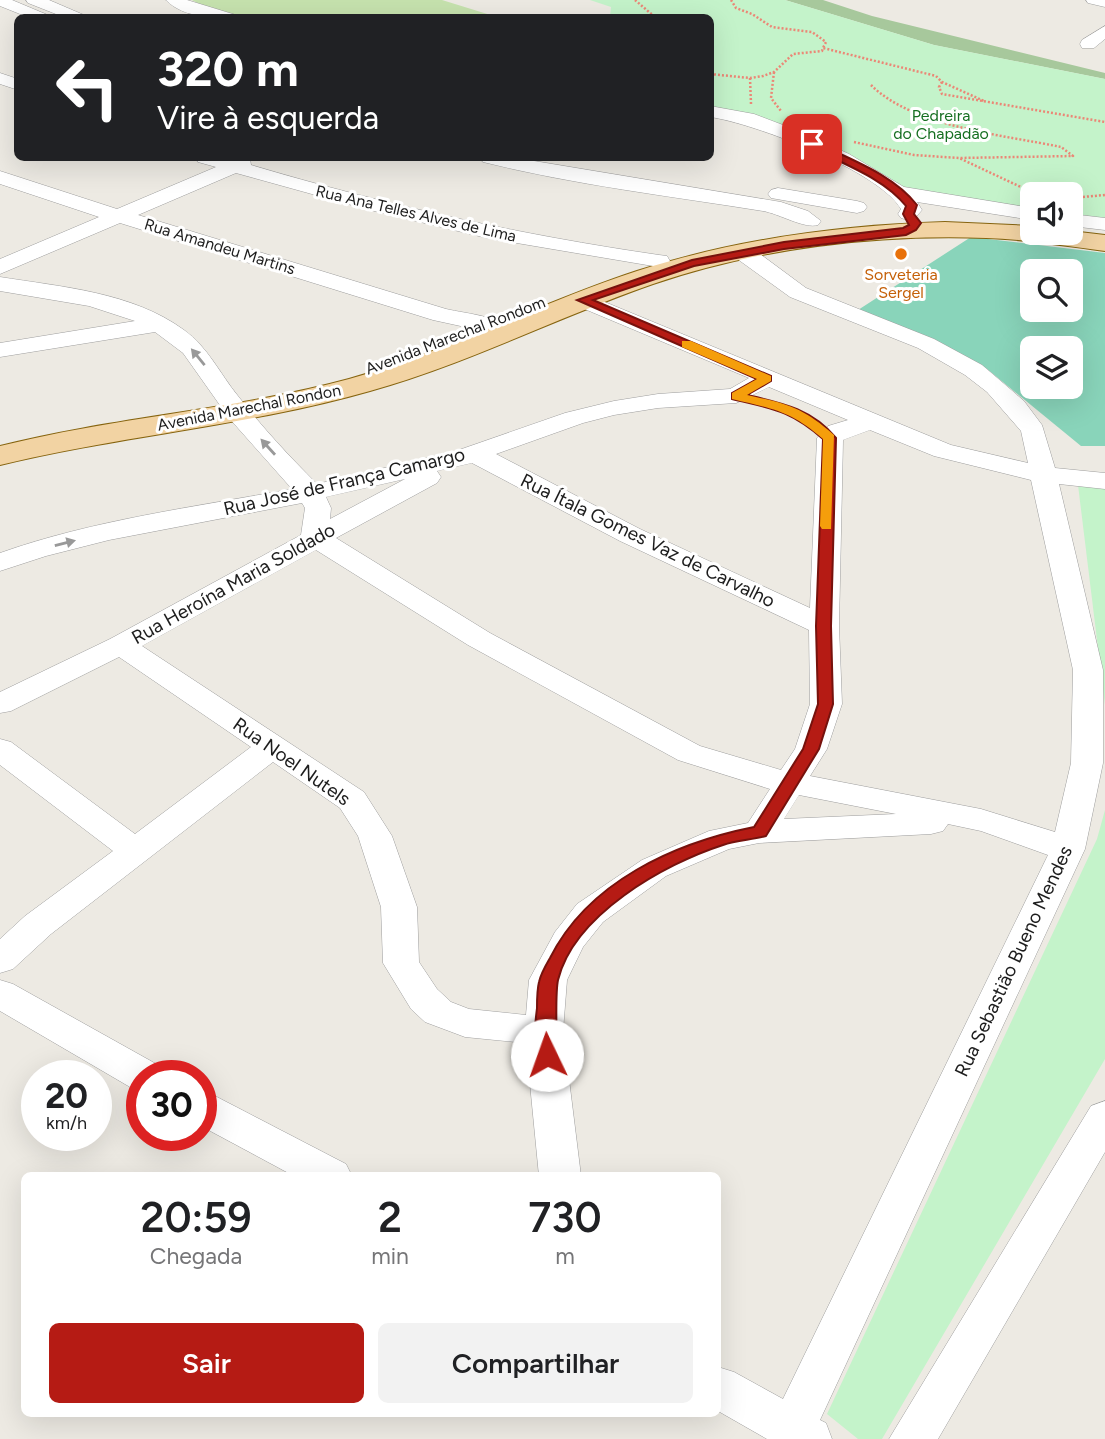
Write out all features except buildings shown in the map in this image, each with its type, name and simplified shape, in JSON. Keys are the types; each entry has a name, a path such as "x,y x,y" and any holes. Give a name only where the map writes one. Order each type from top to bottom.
{"main road":[{"name":"Avenida Marechal Rondon","path":"0,456 233,406 309,397 397,374 495,329 692,263 744,253 822,229 909,221 1105,243"},
{"path":"909,221 1020,225"},
{"name":"Avenida Marechal Rondom","path":"0,443 66,427 233,406 351,373 448,326 495,329 607,279 659,261 707,248 822,229"},
{"path":"1083,231 1105,234"}],"street":[{"path":"34,0 72,14"},
{"path":"174,0 214,14"},
{"path":"1094,0 1105,2"},
{"path":"0,1 36,14"},
{"path":"177,14 194,9"},
{"path":"1088,44 1105,31"},
{"path":"566,161 697,184 871,208 909,221 911,205 895,189 812,144 749,118 714,112"},
{"name":"Rua Ana Telles Alves de Lima","path":"216,161 377,207 587,252 659,261"},
{"path":"0,267 247,161"},
{"path":"505,161 781,208 822,229 827,211 871,208 891,195 895,189"},
{"name":"Rua Amandeu Martins","path":"0,177 448,326"},
{"path":"895,189 1020,212"},
{"path":"1083,221 1105,224"},
{"path":"587,252 601,259 606,266 607,279"},
{"name":"Rua Sebastião Bueno Mendes","path":"744,253 792,289 894,329 966,363 999,388 1034,430 1088,670 1087,763 1068,849 801,1434"},
{"path":"0,284 75,296 132,311 159,324 197,354 233,406 311,493 318,508 314,537 479,639 689,753 721,766 790,785 983,820 1068,849"},
{"path":"583,300 943,451 1044,475 1105,481"},
{"path":"0,350 159,324"},
{"name":"Rua José de França Camargo","path":"0,562 107,532 311,493 468,455 614,408 658,401 736,396 767,378"},
{"path":"736,396 788,408 805,416 830,438"},
{"path":"760,832 811,749 825,704 824,626 830,438 837,431 869,422"},
{"name":"Rua Heroína Maria Soldado","path":"0,704 121,645 468,455"},
{"name":"Rua Ítala Gomes Vaz de Carvalho","path":"468,455 824,626"},
{"name":"Rua Noel Nutels","path":"121,645 352,800 375,836 399,906 401,963 424,999 438,1012 465,1023 544,1031"},
{"path":"0,960 38,925 134,850 274,746"},
{"path":"0,749 134,850"},
{"path":"560,1172 544,1031 548,980 568,941 590,913 628,884 685,853 721,839 760,832 983,820"},
{"path":"0,994 126,1066"},
{"path":"217,1115 323,1172"},
{"path":"913,1439 1105,1117"},
{"path":"721,1389 801,1434"}],"path":[{"path":"635,0 651,14"},
{"path":"714,74 750,78 774,72 793,54 822,51 826,42 818,34 772,27 752,14 736,8 732,0"},
{"path":"823,48 936,76 984,101"},
{"path":"774,72 771,98 773,103 788,115"},
{"path":"749,118 750,78"},
{"path":"943,82 939,87 942,94 1105,122"},
{"path":"845,139 914,155 958,158 1073,156 1061,147 924,118 880,94 872,85"},
{"path":"958,158 1020,187"},
{"path":"1083,197 1105,195"}],"green space":[{"path":"192,0 442,0 487,14 228,14 212,11"},
{"name":"Pedreira do Chapadão","path":"590,0 785,0 934,45 1105,79 1105,229 1083,226 1083,182 1020,182 1020,217 934,201 714,108 714,14 610,14 611,7"},
{"path":"785,0 823,0 872,16 1105,73 1105,79 934,45"},
{"path":"971,237 1020,243 1020,245 1105,253 1105,446 1081,446 1024,399 1083,399 1083,336 1020,336 1020,396 987,369 924,335 858,310"},
{"path":"1078,485 1105,488 1105,705"},
{"path":"1105,810 1105,1059 882,1439 858,1439 827,1414 1097,839"}],"slow traffic":[{"path":"686,344 767,378 736,396 788,408 805,416 830,438 827,526"}],"place":[{"name":"Sorveteria Sergel","path":"901,254"}],"route":[{"path":"547,1055 544,1031 548,980 568,941 590,913 628,884 669,860 721,839 760,832 811,749 825,704 824,626 830,438 805,416 788,408 736,396 767,378 583,300 692,263 784,245 906,231 913,227 913,217 908,214 912,210 911,205 903,195 878,178 812,144"}]}
